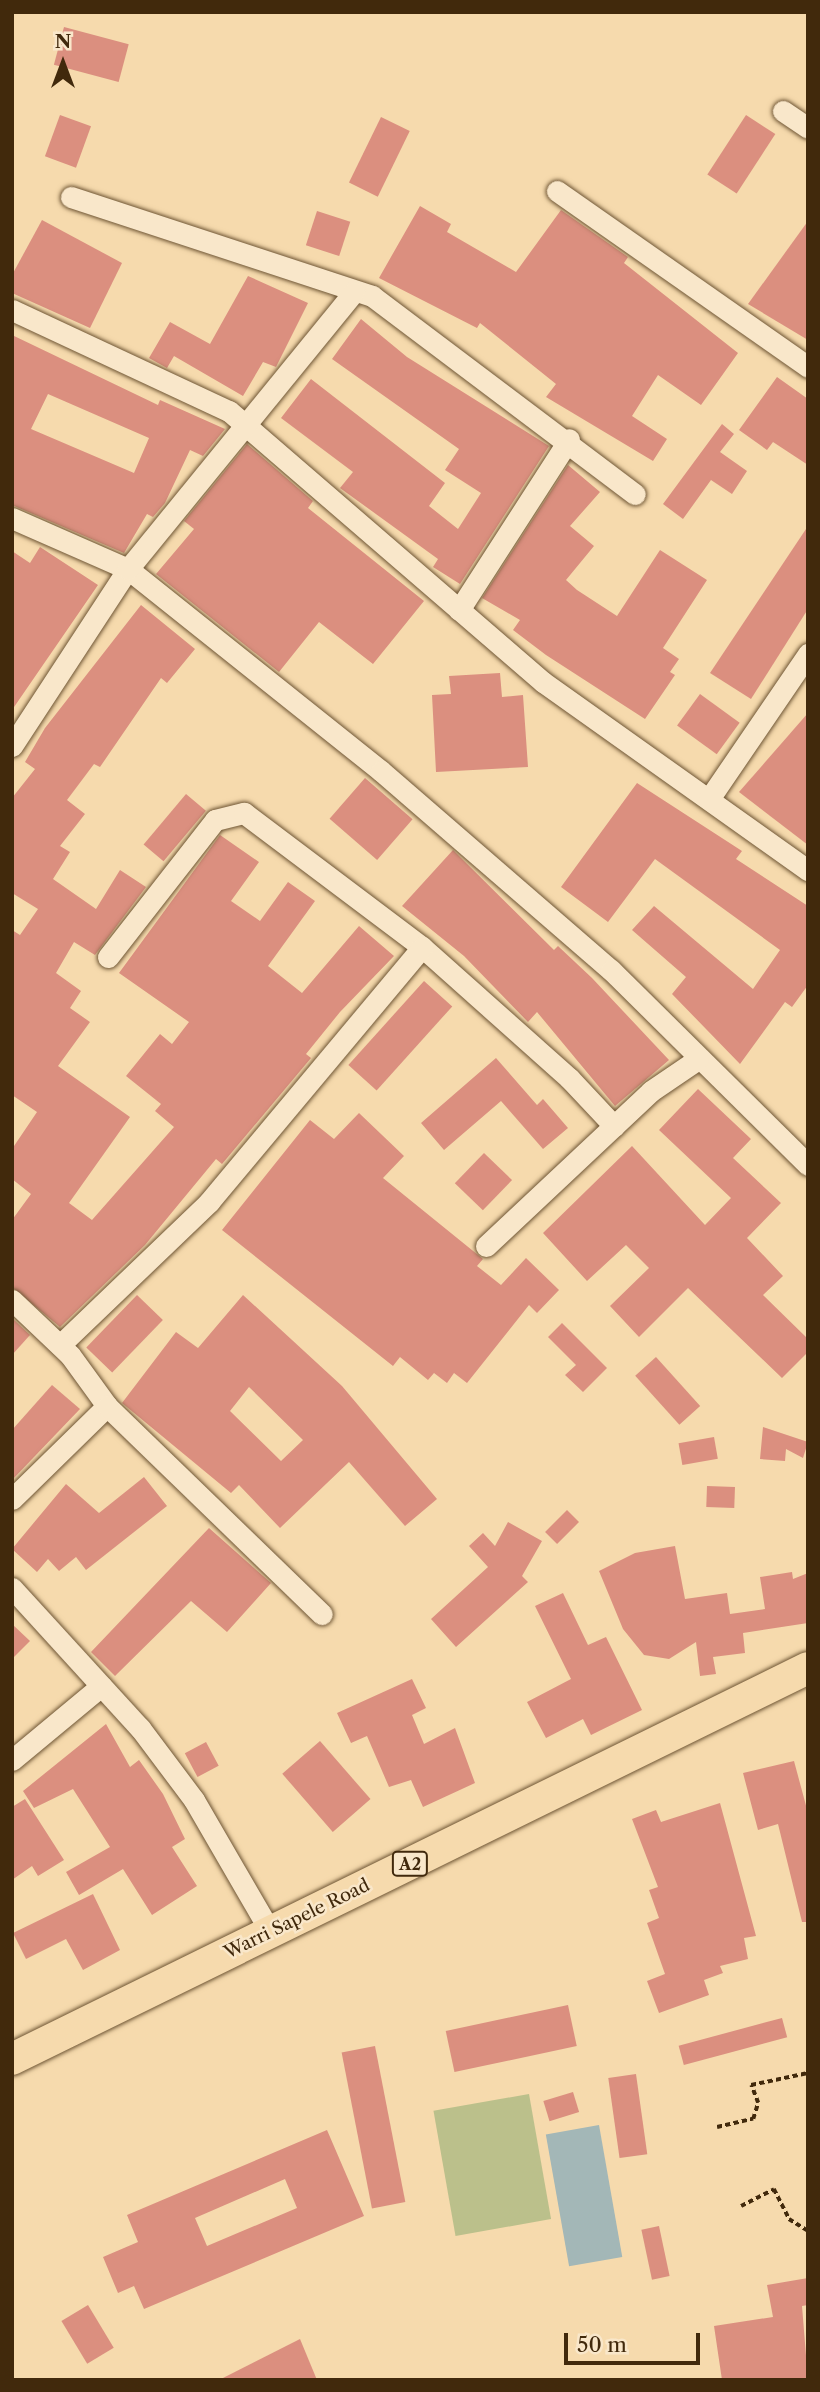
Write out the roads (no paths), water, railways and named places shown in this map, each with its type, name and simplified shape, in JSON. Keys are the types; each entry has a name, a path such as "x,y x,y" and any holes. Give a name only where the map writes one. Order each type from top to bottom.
{"highway":[{"name":"Warri Sapele Road","path":"12,2059 808,1668"}],"street":[{"path":"783,111 808,128"},
{"path":"557,191 808,367"},
{"path":"71,197 372,296 569,439 635,494"},
{"path":"12,746 128,569 247,430 354,292"},
{"path":"12,310 229,411 247,430 543,682 808,870"},
{"path":"459,610 569,439"},
{"path":"12,518 128,569 492,866 611,970 808,1165"},
{"path":"709,799 808,654"},
{"path":"108,957 215,820 229,811 244,813 422,947 569,1078 614,1126"},
{"path":"60,1345 209,1202 422,947"},
{"path":"486,1246 614,1126 698,1059"},
{"path":"12,1300 60,1345 107,1406 322,1614"},
{"path":"12,1499 107,1406"},
{"path":"12,1588 101,1686 194,1800 270,1931"},
{"path":"12,1760 101,1686"}]}
